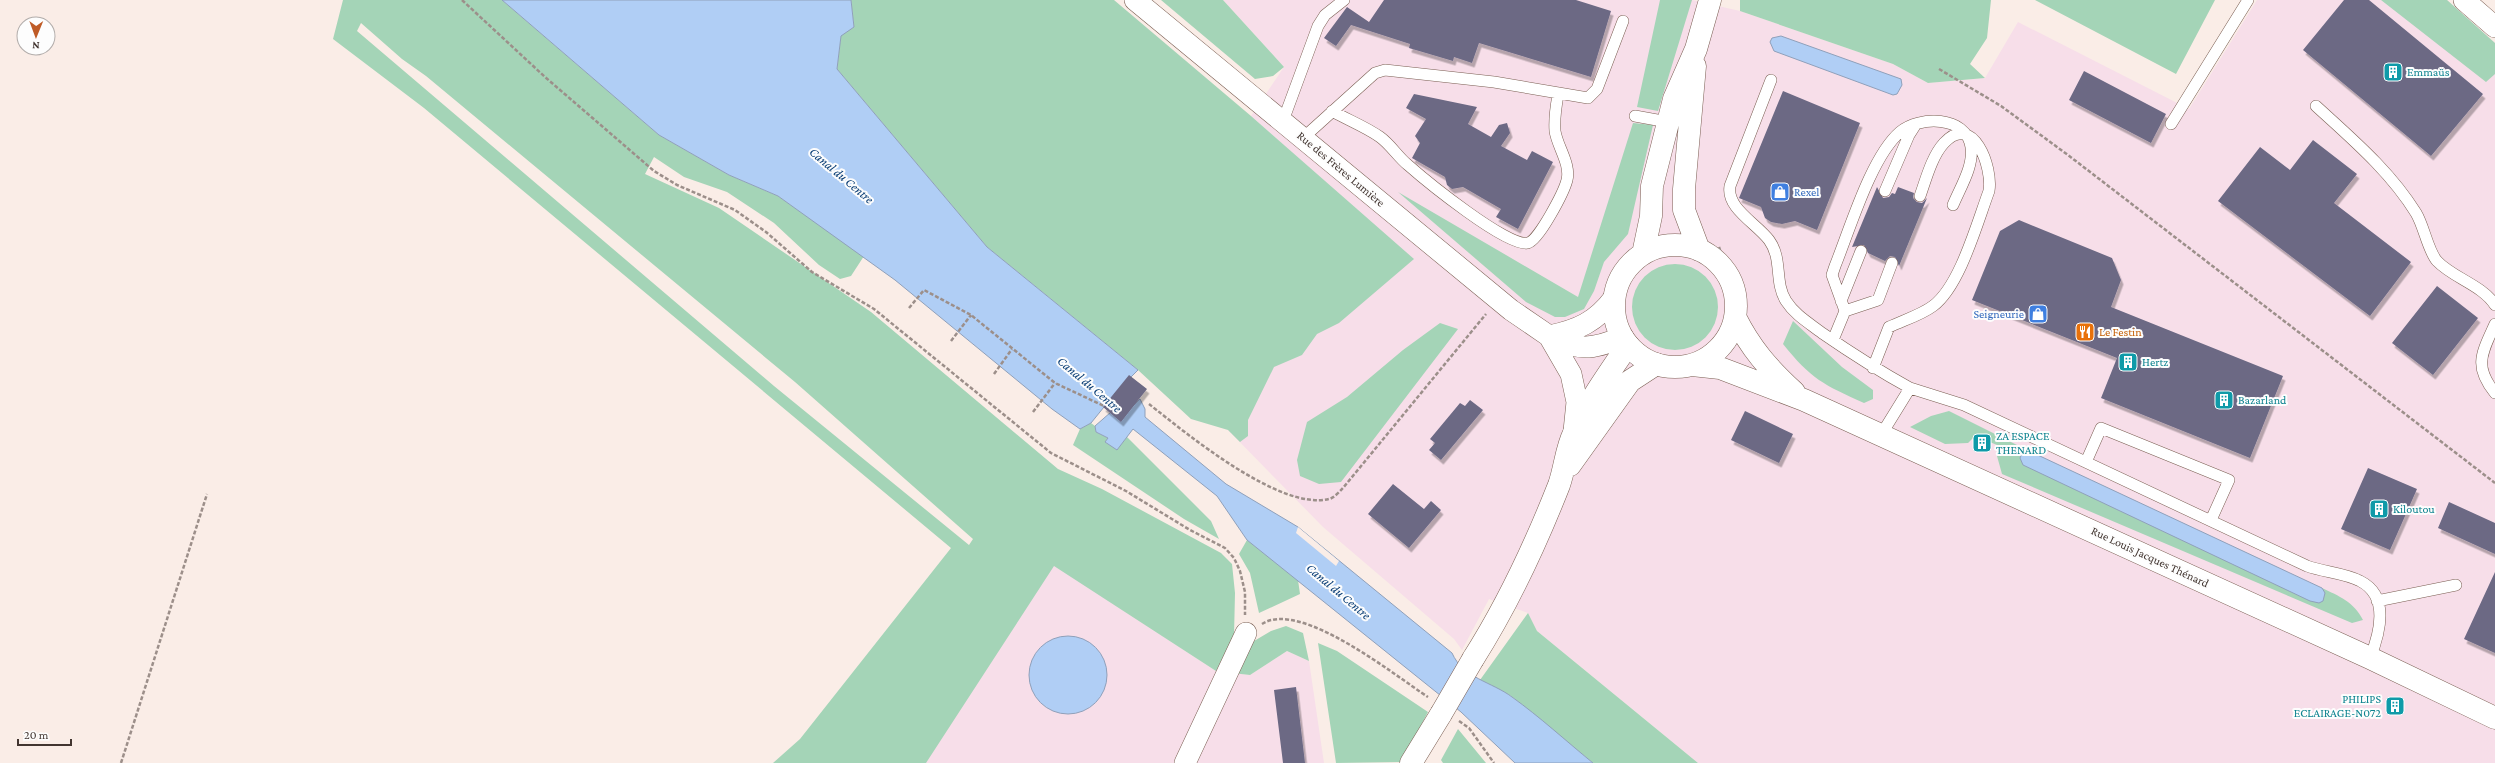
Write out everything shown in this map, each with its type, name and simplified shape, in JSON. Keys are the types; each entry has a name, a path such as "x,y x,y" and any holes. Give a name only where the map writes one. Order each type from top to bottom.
{"main road":[{"path":"1643,254 1651,216 1652,186 1674,99 1696,49 1710,0"},
{"path":"1696,49 1684,189 1684,210 1699,250"},
{"path":"1671,245 1685,246 1699,250 1710,256 1728,274 1734,288 1735,317 1732,328 1721,347 1703,360 1692,365 1668,367 1646,360 1625,341 1616,318 1614,298 1624,273 1643,254 1671,245"},
{"name":"Rue Louis Jacques Thénard","path":"1735,317 1745,337 1766,366 1804,400"},
{"path":"1411,763 1494,626 1519,579 1562,475 1573,434 1625,341"},
{"path":"1562,475 1630,381 1656,364"},
{"name":"Rue Louis Jacques Thénard","path":"1692,365 1720,368 1804,400 2370,658 2495,718"}],"street":[{"name":"Rue des Frères Lumière","path":"1135,0 1522,319 1568,346 1581,348 1625,341"},
{"path":"2464,0 2495,27"},
{"path":"1549,336 1584,326 1604,311 1614,298"},
{"name":"Rue des Frères Lumière","path":"1549,336 1571,374 1577,402 1573,434"},
{"path":"1185,763 1246,633"}],"lane":[{"path":"1283,121 1318,26 1325,15 1344,0"},
{"path":"2171,124 2248,0"},
{"path":"1303,138 1375,73 1385,70 1494,82 1558,95 1588,98 1594,94 1623,21"},
{"path":"1771,80 1729,193 1735,207 1759,227 1776,253 1779,282 1785,300 1796,314 1873,368 1910,388 1964,405 2306,566 2361,581 2372,589 2380,613 2379,636 2370,658"},
{"path":"1332,111 1380,137 1406,164 1475,216 1513,240 1528,243 1534,240 1546,223 1567,181 1568,170 1555,131 1558,95"},
{"path":"2316,106 2365,151 2394,183 2421,222 2435,259 2487,296 2495,305"},
{"path":"1635,116 1668,122"},
{"path":"1843,306 1832,275 1869,181 1892,142 1900,132 1918,122 1931,120 1943,122 1955,127 1977,143 1987,159 1991,180 1990,191 1956,276 1948,291 1934,305 1889,327 1873,368"},
{"path":"1885,190 1908,135 1918,122"},
{"path":"1920,196 1934,161 1944,143 1954,135 1966,135"},
{"path":"1953,205 1970,160 1971,146 1966,135"},
{"path":"1833,340 1862,251"},
{"path":"1843,306 1878,300 1892,263"},
{"path":"2495,324 2485,344 2481,362 2482,372 2495,393"},
{"path":"1881,435 1910,388"},
{"path":"2086,462 2101,428 2228,480 2210,520"},
{"path":"2377,601 2456,585"}],"path":[{"path":"462,0 545,77 654,171 677,185 735,210 766,232 812,272 874,309 1050,453 1126,491 1190,530 1224,548 1234,558 1240,571 1245,592 1246,633"},
{"path":"1939,70 2001,106 2068,155 2495,483"},
{"path":"909,308 924,290 971,315 1055,383 1104,406"},
{"path":"1149,404 1193,438 1249,475 1284,493 1304,499 1315,501 1331,499 1343,488 1498,299"},
{"path":"951,341 971,315"},
{"path":"994,374 1012,349"},
{"path":"1033,412 1055,383"},
{"path":"121,763 207,494"},
{"path":"1246,633 1268,619 1293,619 1332,634 1442,711 1469,728 1494,763"}],"shaded area":[{"path":"1223,0 1692,0 1740,11 1893,64 1928,83 1985,78 2018,22 2189,109 2257,0 2447,0 2495,43 2495,763 1698,763 1537,631 1528,613 1489,599 1462,650 1454,639 1323,527 1228,430 1345,200 1251,116 1284,67"},
{"path":"1054,565 1216,671 1250,675 1287,651 1309,661 1324,763 805,763"}],"green space":[{"path":"343,0 502,0 659,135 729,175 778,196 864,256 851,276 840,279 819,265 774,223 727,192 684,177 654,157 645,174 719,208 871,312 1058,469 1102,489 1221,553 1232,564 1235,593 1234,636 1216,671 1054,566 926,763 773,763 800,739 951,548 424,108 333,39","holes":["361,23 402,59 426,76 795,382 973,539 969,545 774,386 357,31"]},
{"path":"851,0 1114,0 1251,116 1414,259 1339,323 1317,334 1302,355 1274,367 1248,420 1248,436 1240,442 1228,430 1191,419 1138,370 987,247 837,69 841,35 854,27"},
{"path":"1161,0 1223,0 1284,67 1273,76 1255,79"},
{"path":"1660,0 1692,0 1658,111 1637,107"},
{"path":"1740,0 1991,0 1987,38 1970,64 1985,78 1928,83 1893,64 1740,11"},
{"path":"2035,0 2215,0 2176,74"},
{"path":"2381,0 2447,0 2495,43 2495,74 2486,82"},
{"path":"1633,123 1653,125 1628,234 1604,262 1594,291 1584,309 1565,317 1555,317 1526,302 1398,192 1578,297"},
{"path":"1667,264 1683,264 1692,267 1706,276 1715,290 1718,299 1718,315 1715,324 1706,338 1692,347 1683,350 1667,350 1651,343 1644,338 1639,331 1632,315 1632,299 1639,283 1644,276 1651,271"},
{"path":"1793,321 1842,367 1873,390 1873,399 1864,403 1828,386 1810,373 1783,344"},
{"path":"1440,323 1458,329 1341,482 1319,484 1300,476 1297,460 1307,422 1347,397 1403,350"},
{"path":"1949,411 2027,450 2023,451 2325,593 2322,588 2346,600 2351,604 2363,620 2352,623 2002,474 1997,456 1997,445 1975,436 1968,443 1945,444 1910,427 1931,416"},
{"path":"1091,423 1095,426 1096,432 1108,438 1105,442 1117,449 1127,437 1211,521 1219,539 1184,519 1073,445 1080,429"},
{"path":"1247,540 1298,580 1300,594 1259,613 1250,573 1239,554"},
{"path":"1528,613 1537,631 1698,763 1593,763 1511,696 1480,680"},
{"path":"1286,626 1303,633 1309,661 1287,651 1250,675 1232,673 1249,644 1271,631"},
{"path":"1318,643 1337,651 1428,712 1402,762 1336,763"},
{"path":"1458,729 1486,763 1443,763 1441,760"}],"water":[{"name":"Canal du Centre","path":"502,0 851,0 854,27 841,36 837,69 987,247 1138,370 1114,394 1131,408 1140,399 1145,409 1145,417 1226,484 1298,527 1452,653 1463,668 1479,679 1512,697 1593,763 1515,763 1461,712 1247,540 1217,496 1133,429 1117,450 1105,442 1108,438 1096,432 1095,426 1111,412 1104,407 1091,423 1080,429 1052,409 895,280 778,196 729,175 659,135"},
{"path":"1781,36 1901,79 1902,85 1897,94 1893,95 1774,51 1770,42 1772,38"},
{"path":"2027,450 2322,588 2325,593 2323,601 2319,603 2310,601 2023,465 2020,458 2023,451"},
{"path":"1068,636 1083,639 1096,647 1104,660 1107,675 1104,690 1096,703 1083,711 1068,714 1053,711 1040,703 1032,690 1029,675 1032,660 1040,647 1053,639"}],"pier":[{"path":"1298,527 1339,561 1336,566 1296,533"}],"building":[{"path":"1384,0 1576,0 1611,11 1591,77 1479,43 1472,63 1454,57 1453,61 1409,48 1410,44 1351,25 1336,46 1324,38 1347,7 1369,22"},
{"name":"Emmaüs","path":"2344,0 2369,0 2483,94 2431,156 2303,50"},
{"path":"2084,71 2166,114 2151,143 2069,100"},
{"path":"1783,91 1860,123 1817,230 1795,221 1782,224 1771,222 1765,218 1761,207 1739,198"},
{"path":"1414,94 1477,107 1468,124 1491,137 1499,125 1507,123 1510,133 1501,146 1527,160 1532,151 1553,162 1518,229 1496,217 1501,209 1463,187 1452,189 1447,185 1445,177 1412,158 1420,143 1415,136 1426,119 1406,108"},
{"path":"2313,140 2357,174 2334,203 2411,262 2370,316 2218,201 2260,147 2290,170"},
{"path":"1877,187 1883,198 1889,197 1892,193 1895,194 1898,187 1914,193 1913,198 1917,202 1922,203 1927,198 1899,266 1895,257 1890,256 1885,261 1868,253 1864,245 1852,247"},
{"path":"2019,220 2112,258 2121,280 2111,307 2283,376 2250,458 2101,398 2117,358 1972,300 2000,231"},
{"path":"2437,286 2478,318 2433,375 2392,343"},
{"path":"1129,375 1147,389 1121,422 1103,407"},
{"path":"1470,400 1483,410 1441,460 1429,450 1435,443 1430,439 1460,403 1465,406"},
{"path":"1745,411 1793,434 1779,463 1731,440"},
{"name":"Kiloutou","path":"2368,468 2417,489 2390,550 2341,529"},
{"path":"1393,484 1424,509 1431,501 1441,510 1409,548 1368,514"},
{"path":"2449,502 2495,523 2495,554 2438,528"},
{"path":"2495,572 2495,653 2464,639"},
{"path":"1296,687 1305,763 1283,763 1274,690"}],"place":[{"name":"Emmaüs","path":"2393,72"},
{"name":"Rexel","path":"1780,192"},
{"name":"Seigneurie","path":"2038,314"},
{"name":"Le Festin","path":"2085,332"},
{"name":"Hertz","path":"2128,362"},
{"name":"Bazarland","path":"2224,400"},
{"name":"ZA ESPACE THENARD","path":"1982,443"},
{"name":"Kiloutou","path":"2379,509"},
{"name":"PHILIPS ECLAIRAGE-N072","path":"2395,706"}]}
